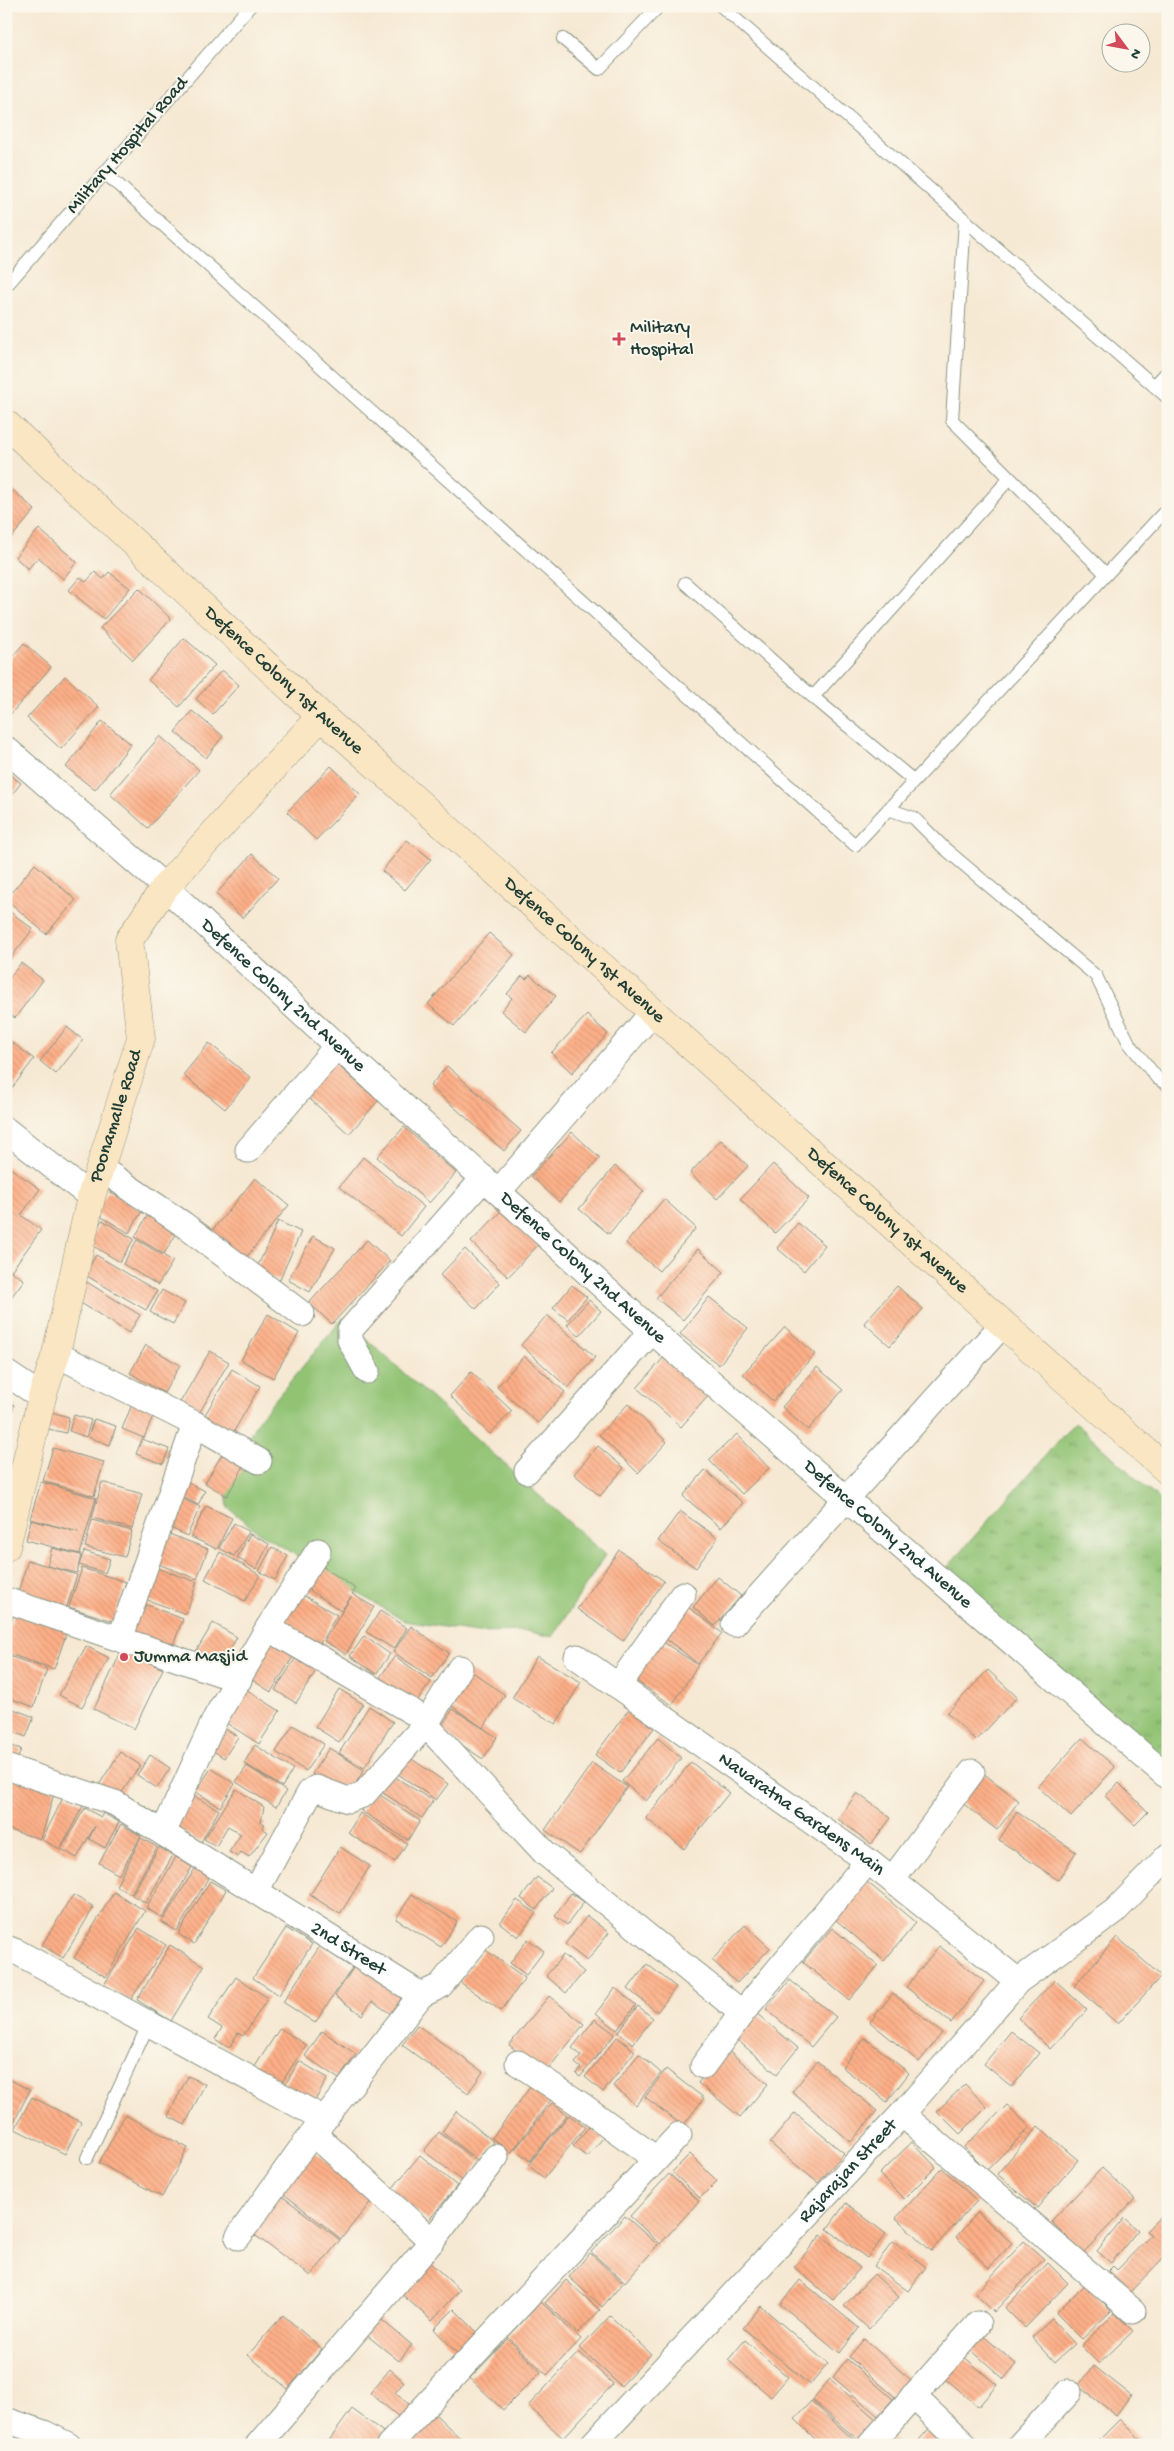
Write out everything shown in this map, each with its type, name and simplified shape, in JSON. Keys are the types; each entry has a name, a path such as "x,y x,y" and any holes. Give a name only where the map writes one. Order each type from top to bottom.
{"street":[{"name":"Defence Colony 1st Avenue","path":"6,424 321,716 1168,1471"},
{"name":"Poonamalle Road","path":"6,1548 42,1397 56,1354 91,1197 141,1038 129,940 165,887 321,716"},
{"name":"Defence Colony 2nd Avenue","path":"6,749 165,887 337,1046 652,1331 1168,1777"},
{"path":"367,1371 350,1340 350,1330 491,1185 653,1012"},
{"path":"248,1150 337,1046"},
{"path":"6,1130 91,1197"},
{"path":"100,1168 183,1224 302,1314"},
{"path":"734,1624 1003,1324"},
{"path":"527,1471 652,1331"},
{"path":"56,1354 195,1424 259,1461"},
{"path":"6,1373 42,1397"},
{"path":"120,1639 195,1424"},
{"path":"163,1832 216,1717 268,1628 318,1551"},
{"path":"618,1686 683,1594"},
{"path":"6,1600 239,1680"},
{"path":"268,1628 416,1714 546,1853 742,2013"},
{"name":"Navaratna Gardens Main","path":"577,1657 868,1861 1018,1981"},
{"path":"256,1890 310,1792 316,1788 348,1800 363,1795 426,1724 460,1668"},
{"name":"2nd Street","path":"6,1767 115,1803 421,1995"},
{"path":"892,1880 972,1772"},
{"name":"Rajarajan Street","path":"592,2445 902,2114 1018,1981 1115,1911 1168,1856"},
{"path":"703,2066 742,2013 868,1861"},
{"path":"238,2237 318,2126 421,1995 440,1986 481,1936"},
{"path":"6,1948 149,2022 318,2126 432,2241"},
{"path":"518,2063 580,2104 656,2159"},
{"path":"902,2114 1133,2311"},
{"path":"388,2445 679,2135"},
{"path":"258,2445 432,2241 496,2157"},
{"path":"870,2445 978,2324"},
{"path":"1020,2445 1069,2392"},
{"path":"913,2396 965,2445"},
{"path":"6,2420 44,2433 68,2445"}],"lane":[{"name":"Military Hospital Road","path":"6,286 250,6"},
{"path":"563,38 599,69 659,6"},
{"path":"721,6 1168,398"},
{"path":"105,172 855,845 1168,508"},
{"path":"965,220 952,420 1106,574"},
{"path":"1154,386 1168,371"},
{"path":"813,697 1010,478"},
{"path":"685,583 813,697 914,781"},
{"path":"888,809 914,818 943,847 1096,976 1129,1043 1158,1078 1168,1085"},
{"path":"87,2158 149,2022"}],"green space":[{"path":"343,1318 605,1555 553,1637 526,1631 477,1632 404,1621 258,1532 228,1508 225,1478 259,1419"},
{"path":"1075,1422 1168,1508 1168,1759 1162,1765 943,1572"}],"building":[{"path":"13,490 35,510 6,544 6,498"},
{"path":"39,529 77,562 63,579 38,557 28,569 15,557"},
{"path":"95,572 103,579 109,572 130,588 104,619 69,590 80,577 86,582"},
{"path":"139,588 171,619 133,660 100,628"},
{"path":"184,638 215,665 179,707 148,680"},
{"path":"24,643 51,667 9,716 6,714 6,664"},
{"path":"222,670 239,685 213,714 196,699"},
{"path":"65,676 99,707 61,749 27,718"},
{"path":"192,711 223,736 206,758 175,732"},
{"path":"102,721 131,744 95,790 66,767"},
{"path":"160,736 199,770 148,828 110,794"},
{"path":"331,766 360,794 316,840 287,812"},
{"path":"6,772 21,783 6,802"},
{"path":"407,840 431,859 405,890 382,871"},
{"path":"252,854 278,878 243,918 216,894"},
{"path":"35,864 76,900 46,934 6,899"},
{"path":"9,911 33,929 6,964 6,914"},
{"path":"489,933 514,955 454,1026 428,1004"},
{"path":"21,963 43,980 15,1018 6,1012 6,982"},
{"path":"530,975 556,996 526,1032 501,1011 512,998 507,994 522,976 526,979"},
{"path":"587,1015 608,1034 572,1073 551,1053"},
{"path":"67,1027 83,1040 56,1074 40,1061"},
{"path":"6,1038 34,1059 6,1096"},
{"path":"209,1043 251,1078 225,1109 183,1075"},
{"path":"331,1059 378,1101 349,1134 302,1092"},
{"path":"447,1066 521,1131 504,1151 430,1086"},
{"path":"404,1127 456,1173 429,1203 377,1157"},
{"path":"572,1132 600,1158 559,1202 531,1176"},
{"path":"721,1140 748,1166 717,1199 690,1173"},
{"path":"363,1157 424,1207 401,1236 339,1187"},
{"path":"773,1164 809,1198 775,1233 740,1199"},
{"path":"6,1165 40,1189 21,1215 41,1230 11,1271 24,1280 6,1304"},
{"path":"615,1166 644,1191 609,1234 579,1209"},
{"path":"255,1178 289,1205 244,1260 211,1232"},
{"path":"108,1191 142,1211 129,1233 95,1213"},
{"path":"664,1199 696,1228 659,1271 626,1243"},
{"path":"502,1210 538,1245 508,1277 471,1242"},
{"path":"150,1211 180,1228 164,1254 135,1237"},
{"path":"102,1220 134,1239 120,1262 88,1243"},
{"path":"278,1221 301,1232 279,1281 256,1270"},
{"path":"798,1223 825,1245 804,1271 777,1248"},
{"path":"313,1236 335,1248 310,1292 288,1280"},
{"path":"137,1240 173,1261 158,1285 123,1264"},
{"path":"367,1240 390,1261 332,1324 309,1303"},
{"path":"465,1249 500,1283 476,1309 440,1275"},
{"path":"698,1249 724,1272 683,1320 656,1298"},
{"path":"96,1255 157,1291 146,1310 85,1275"},
{"path":"87,1282 140,1315 129,1333 76,1300"},
{"path":"572,1285 587,1297 568,1320 553,1308"},
{"path":"897,1286 923,1309 890,1346 864,1323"},
{"path":"162,1290 185,1303 173,1324 150,1312"},
{"path":"709,1297 748,1328 719,1365 680,1334"},
{"path":"589,1300 601,1311 579,1336 567,1325"},
{"path":"268,1314 299,1333 273,1378 241,1360"},
{"path":"547,1315 595,1357 568,1388 521,1345"},
{"path":"785,1327 815,1354 773,1401 743,1374"},
{"path":"146,1345 180,1365 164,1393 130,1373"},
{"path":"210,1351 229,1362 197,1417 178,1406"},
{"path":"524,1356 565,1392 538,1423 497,1387"},
{"path":"665,1356 709,1395 681,1427 637,1388"},
{"path":"817,1367 843,1390 808,1430 782,1407"},
{"path":"232,1369 260,1386 229,1440 200,1423"},
{"path":"471,1372 512,1411 490,1434 450,1396"},
{"path":"6,1399 14,1405 7,1434 6,1434"},
{"path":"133,1402 155,1411 144,1438 122,1429"},
{"path":"628,1404 667,1442 638,1473 599,1435"},
{"path":"44,1410 69,1417 66,1433 40,1427"},
{"path":"74,1415 91,1420 86,1437 69,1431"},
{"path":"94,1419 116,1426 110,1445 88,1437"},
{"path":"737,1434 769,1468 742,1494 709,1460"},
{"path":"142,1439 169,1449 163,1464 136,1454"},
{"path":"598,1446 624,1468 600,1496 574,1474"},
{"path":"53,1448 104,1462 94,1496 43,1481"},
{"path":"224,1451 245,1464 227,1496 205,1483"},
{"path":"705,1470 743,1503 721,1528 683,1496"},
{"path":"184,1480 205,1491 198,1505 177,1494"},
{"path":"41,1482 96,1498 80,1554 26,1540 31,1520 78,1532 30,1519"},
{"path":"102,1482 142,1494 132,1529 92,1518"},
{"path":"179,1497 200,1507 187,1536 166,1526"},
{"path":"206,1506 232,1518 217,1549 191,1537"},
{"path":"680,1511 718,1538 696,1568 658,1541"},
{"path":"92,1520 132,1531 125,1557 85,1547"},
{"path":"234,1523 249,1532 234,1556 219,1548"},
{"path":"164,1532 208,1549 197,1579 153,1562"},
{"path":"250,1534 269,1544 256,1569 237,1558"},
{"path":"272,1547 288,1556 275,1580 259,1571"},
{"path":"52,1548 81,1555 77,1573 47,1566"},
{"path":"619,1550 664,1581 623,1641 577,1609"},
{"path":"84,1551 110,1559 105,1573 79,1565"},
{"path":"220,1552 260,1575 245,1601 205,1579"},
{"path":"28,1560 77,1575 67,1607 18,1592"},
{"path":"316,1562 356,1589 352,1594 374,1607 346,1654 324,1641 351,1597 341,1611 301,1584"},
{"path":"154,1567 197,1582 186,1614 142,1598"},
{"path":"82,1568 126,1582 113,1621 69,1607"},
{"path":"718,1577 741,1596 715,1626 693,1607"},
{"path":"296,1591 337,1615 319,1645 278,1621"},
{"path":"139,1602 183,1619 170,1653 126,1635"},
{"path":"683,1603 722,1633 698,1664 660,1634"},
{"path":"15,1611 68,1629 54,1669 6,1653 6,1637"},
{"path":"380,1611 407,1628 394,1649 366,1632"},
{"path":"213,1623 237,1637 220,1667 195,1653"},
{"path":"411,1626 449,1653 432,1678 393,1652"},
{"path":"364,1636 390,1654 376,1674 350,1656"},
{"path":"271,1637 296,1652 271,1692 246,1676"},
{"path":"660,1640 698,1665 672,1705 635,1680"},
{"path":"86,1646 109,1658 82,1707 59,1695"},
{"path":"122,1650 163,1669 134,1729 94,1709"},
{"path":"299,1653 319,1666 296,1703 275,1690"},
{"path":"6,1655 47,1669 34,1707 6,1697"},
{"path":"395,1656 431,1682 414,1705 378,1680"},
{"path":"537,1656 581,1682 556,1724 512,1698"},
{"path":"464,1666 505,1695 483,1728 442,1699"},
{"path":"988,1670 1017,1697 976,1741 947,1713"},
{"path":"241,1686 280,1711 259,1744 220,1719"},
{"path":"339,1689 363,1704 339,1742 315,1727"},
{"path":"6,1706 34,1717 26,1737 6,1729"},
{"path":"369,1706 393,1722 364,1768 339,1753"},
{"path":"453,1709 497,1737 483,1759 439,1730"},
{"path":"629,1709 654,1728 620,1773 595,1755"},
{"path":"293,1725 324,1744 306,1771 276,1752"},
{"path":"223,1727 238,1737 224,1758 209,1748"},
{"path":"658,1738 681,1758 646,1801 622,1781"},
{"path":"1082,1738 1115,1767 1071,1817 1038,1787"},
{"path":"6,1744 21,1749 16,1764 6,1760"},
{"path":"255,1745 293,1769 282,1787 244,1763"},
{"path":"329,1748 364,1770 348,1796 312,1774"},
{"path":"120,1752 140,1765 117,1800 97,1788"},
{"path":"403,1753 448,1784 436,1800 392,1770"},
{"path":"150,1755 170,1768 157,1788 137,1775"},
{"path":"691,1762 729,1793 684,1849 646,1818"},
{"path":"592,1763 627,1787 580,1854 545,1830"},
{"path":"247,1766 286,1791 276,1807 236,1782"},
{"path":"211,1768 235,1784 220,1807 196,1792"},
{"path":"978,1769 1019,1801 997,1830 956,1798"},
{"path":"387,1772 433,1801 422,1818 377,1789"},
{"path":"6,1776 55,1790 41,1839 6,1829"},
{"path":"1119,1783 1148,1812 1135,1825 1105,1796"},
{"path":"236,1789 264,1807 261,1822 265,1824 262,1828 268,1832 249,1857 241,1852 238,1857 229,1852 241,1834 228,1826 216,1846 204,1839"},
{"path":"374,1791 420,1821 408,1840 361,1811"},
{"path":"857,1793 891,1818 871,1844 838,1819"},
{"path":"65,1794 84,1804 60,1849 42,1840"},
{"path":"194,1796 219,1810 201,1842 176,1828"},
{"path":"85,1808 101,1817 103,1813 119,1822 105,1848 89,1839 95,1826 77,1858 61,1849"},
{"path":"1017,1812 1076,1852 1058,1880 999,1840"},
{"path":"360,1813 407,1843 395,1862 348,1833"},
{"path":"121,1824 141,1836 119,1875 99,1863"},
{"path":"141,1838 157,1847 131,1894 116,1886"},
{"path":"159,1847 173,1855 146,1903 132,1895"},
{"path":"340,1847 370,1866 340,1914 310,1895"},
{"path":"176,1857 192,1867 163,1918 146,1908"},
{"path":"196,1867 210,1875 177,1931 162,1922"},
{"path":"537,1877 552,1888 536,1910 521,1898"},
{"path":"210,1881 226,1890 194,1944 178,1934"},
{"path":"867,1882 916,1923 884,1961 836,1920"},
{"path":"114,1892 145,1911 106,1977 74,1958"},
{"path":"571,1893 584,1902 567,1925 555,1916"},
{"path":"412,1894 457,1922 441,1947 396,1919"},
{"path":"73,1895 94,1907 63,1958 42,1945"},
{"path":"517,1900 536,1913 518,1937 500,1923"},
{"path":"587,1916 609,1933 587,1961 565,1944"},
{"path":"745,1925 770,1948 737,1983 712,1960"},
{"path":"139,1928 166,1945 130,2001 104,1985"},
{"path":"286,1928 312,1944 279,1995 253,1978"},
{"path":"832,1928 878,1966 849,2000 803,1962"},
{"path":"1117,1937 1161,1976 1118,2024 1074,1986"},
{"path":"528,1939 544,1951 526,1975 510,1963"},
{"path":"170,1945 204,1966 171,2021 137,2000"},
{"path":"320,1946 352,1968 315,2023 283,2002"},
{"path":"939,1946 984,1981 951,2023 906,1987"},
{"path":"484,1949 525,1978 501,2011 460,1982"},
{"path":"563,1955 584,1972 566,1993 546,1976"},
{"path":"357,1962 404,1994 391,2014 372,2001 362,2015 335,1996"},
{"path":"647,1964 676,1987 657,2012 628,1989"},
{"path":"236,1977 268,1998 243,2036 238,2033 229,2048 215,2039 222,2028 208,2019"},
{"path":"790,1980 836,2017 811,2047 766,2009"},
{"path":"1055,1980 1087,2010 1050,2049 1018,2018"},
{"path":"615,1988 636,2005 617,2030 596,2013"},
{"path":"893,1993 942,2033 919,2062 870,2022"},
{"path":"549,1996 584,2024 545,2073 509,2045"},
{"path":"638,2006 653,2018 633,2044 618,2032"},
{"path":"756,2013 798,2048 777,2074 735,2038"},
{"path":"595,2019 615,2034 580,2077 576,2074 581,2068 575,2063 581,2056 572,2048"},
{"path":"417,2025 483,2072 468,2093 402,2045"},
{"path":"280,2028 306,2045 280,2085 254,2068"},
{"path":"322,2031 356,2054 339,2079 305,2056"},
{"path":"1011,2031 1039,2053 1012,2087 984,2064"},
{"path":"617,2037 635,2051 603,2092 585,2077"},
{"path":"865,2038 909,2073 887,2102 842,2067"},
{"path":"726,2049 768,2084 740,2117 698,2083"},
{"path":"639,2054 661,2073 636,2105 613,2086"},
{"path":"299,2061 328,2078 313,2104 284,2087"},
{"path":"817,2061 877,2111 851,2142 792,2092"},
{"path":"666,2069 704,2098 683,2126 645,2097"},
{"path":"188,2076 205,2084 185,2125 168,2116"},
{"path":"6,2078 30,2090 11,2128 6,2126"},
{"path":"534,2082 554,2096 511,2153 492,2138"},
{"path":"965,2084 987,2107 960,2134 937,2111"},
{"path":"32,2097 81,2122 65,2154 15,2129"},
{"path":"552,2103 567,2115 530,2161 515,2149"},
{"path":"1007,2105 1030,2127 987,2170 964,2147"},
{"path":"456,2111 494,2142 480,2162 442,2132"},
{"path":"795,2113 844,2153 818,2183 770,2143"},
{"path":"125,2115 188,2148 162,2197 99,2163"},
{"path":"569,2115 585,2127 544,2178 528,2165"},
{"path":"1038,2126 1078,2160 1037,2208 997,2174"},
{"path":"589,2127 603,2138 587,2157 573,2146"},
{"path":"439,2132 479,2163 464,2182 424,2151"},
{"path":"912,2142 936,2167 904,2199 879,2174"},
{"path":"312,2150 373,2199 341,2239 280,2191"},
{"path":"690,2154 717,2181 700,2198 672,2172"},
{"path":"420,2155 457,2186 428,2221 391,2190"},
{"path":"942,2168 977,2201 931,2251 896,2218"},
{"path":"1102,2168 1135,2199 1083,2253 1051,2221"},
{"path":"669,2174 699,2201 660,2244 630,2216"},
{"path":"278,2193 340,2240 311,2276 249,2231"},
{"path":"846,2203 886,2234 867,2258 827,2229"},
{"path":"978,2212 1012,2243 989,2268 956,2237"},
{"path":"1165,2212 1168,2214 1168,2253 1130,2292 1108,2271 1113,2266 1117,2270 1151,2235 1146,2231"},
{"path":"625,2216 658,2245 625,2282 591,2252"},
{"path":"1124,2218 1138,2230 1111,2263 1097,2251"},
{"path":"821,2235 860,2268 833,2300 794,2267"},
{"path":"1024,2241 1044,2259 994,2312 975,2294"},
{"path":"893,2242 926,2267 908,2291 874,2266"},
{"path":"590,2253 623,2283 602,2307 569,2277"},
{"path":"426,2259 460,2290 432,2321 398,2291"},
{"path":"1048,2263 1068,2283 1025,2328 1005,2308"},
{"path":"874,2274 899,2297 869,2329 844,2306"},
{"path":"566,2280 600,2310 578,2333 545,2303"},
{"path":"800,2280 859,2328 840,2353 780,2304"},
{"path":"1085,2284 1111,2311 1082,2339 1056,2313"},
{"path":"541,2302 581,2339 547,2375 508,2337"},
{"path":"761,2306 828,2364 810,2385 743,2328"},
{"path":"454,2309 482,2337 462,2358 434,2329"},
{"path":"372,2312 412,2345 399,2361 359,2329"},
{"path":"1115,2313 1133,2331 1099,2364 1081,2346"},
{"path":"283,2315 322,2349 288,2389 248,2355"},
{"path":"610,2316 651,2354 621,2386 580,2348"},
{"path":"1052,2319 1075,2344 1055,2362 1032,2337"},
{"path":"981,2334 1016,2364 1004,2379 969,2348"},
{"path":"508,2339 541,2372 503,2410 470,2378"},
{"path":"864,2339 911,2380 896,2398 849,2357"},
{"path":"745,2340 788,2377 771,2397 728,2360"},
{"path":"579,2352 613,2384 563,2438 528,2406"},
{"path":"962,2355 997,2385 978,2407 943,2377"},
{"path":"847,2359 893,2399 878,2416 833,2377"},
{"path":"1094,2366 1131,2395 1116,2415 1078,2386"},
{"path":"390,2369 404,2382 395,2393 414,2408 404,2421 370,2393"},
{"path":"830,2379 878,2421 860,2442 812,2400"},
{"path":"811,2401 853,2439 848,2445 821,2445 795,2419"},
{"path":"352,2409 386,2434 378,2445 331,2445 328,2442"},
{"path":"433,2412 465,2443 463,2445 405,2445"},
{"path":"1120,2419 1146,2445 1100,2445 1097,2442"},
{"path":"931,2426 953,2445 915,2445"},
{"path":"888,2433 902,2445 879,2445"}],"place":[{"name":"Military Hospital","path":"619,339"},
{"name":"Jumma Masjid","path":"124,1657"}]}
